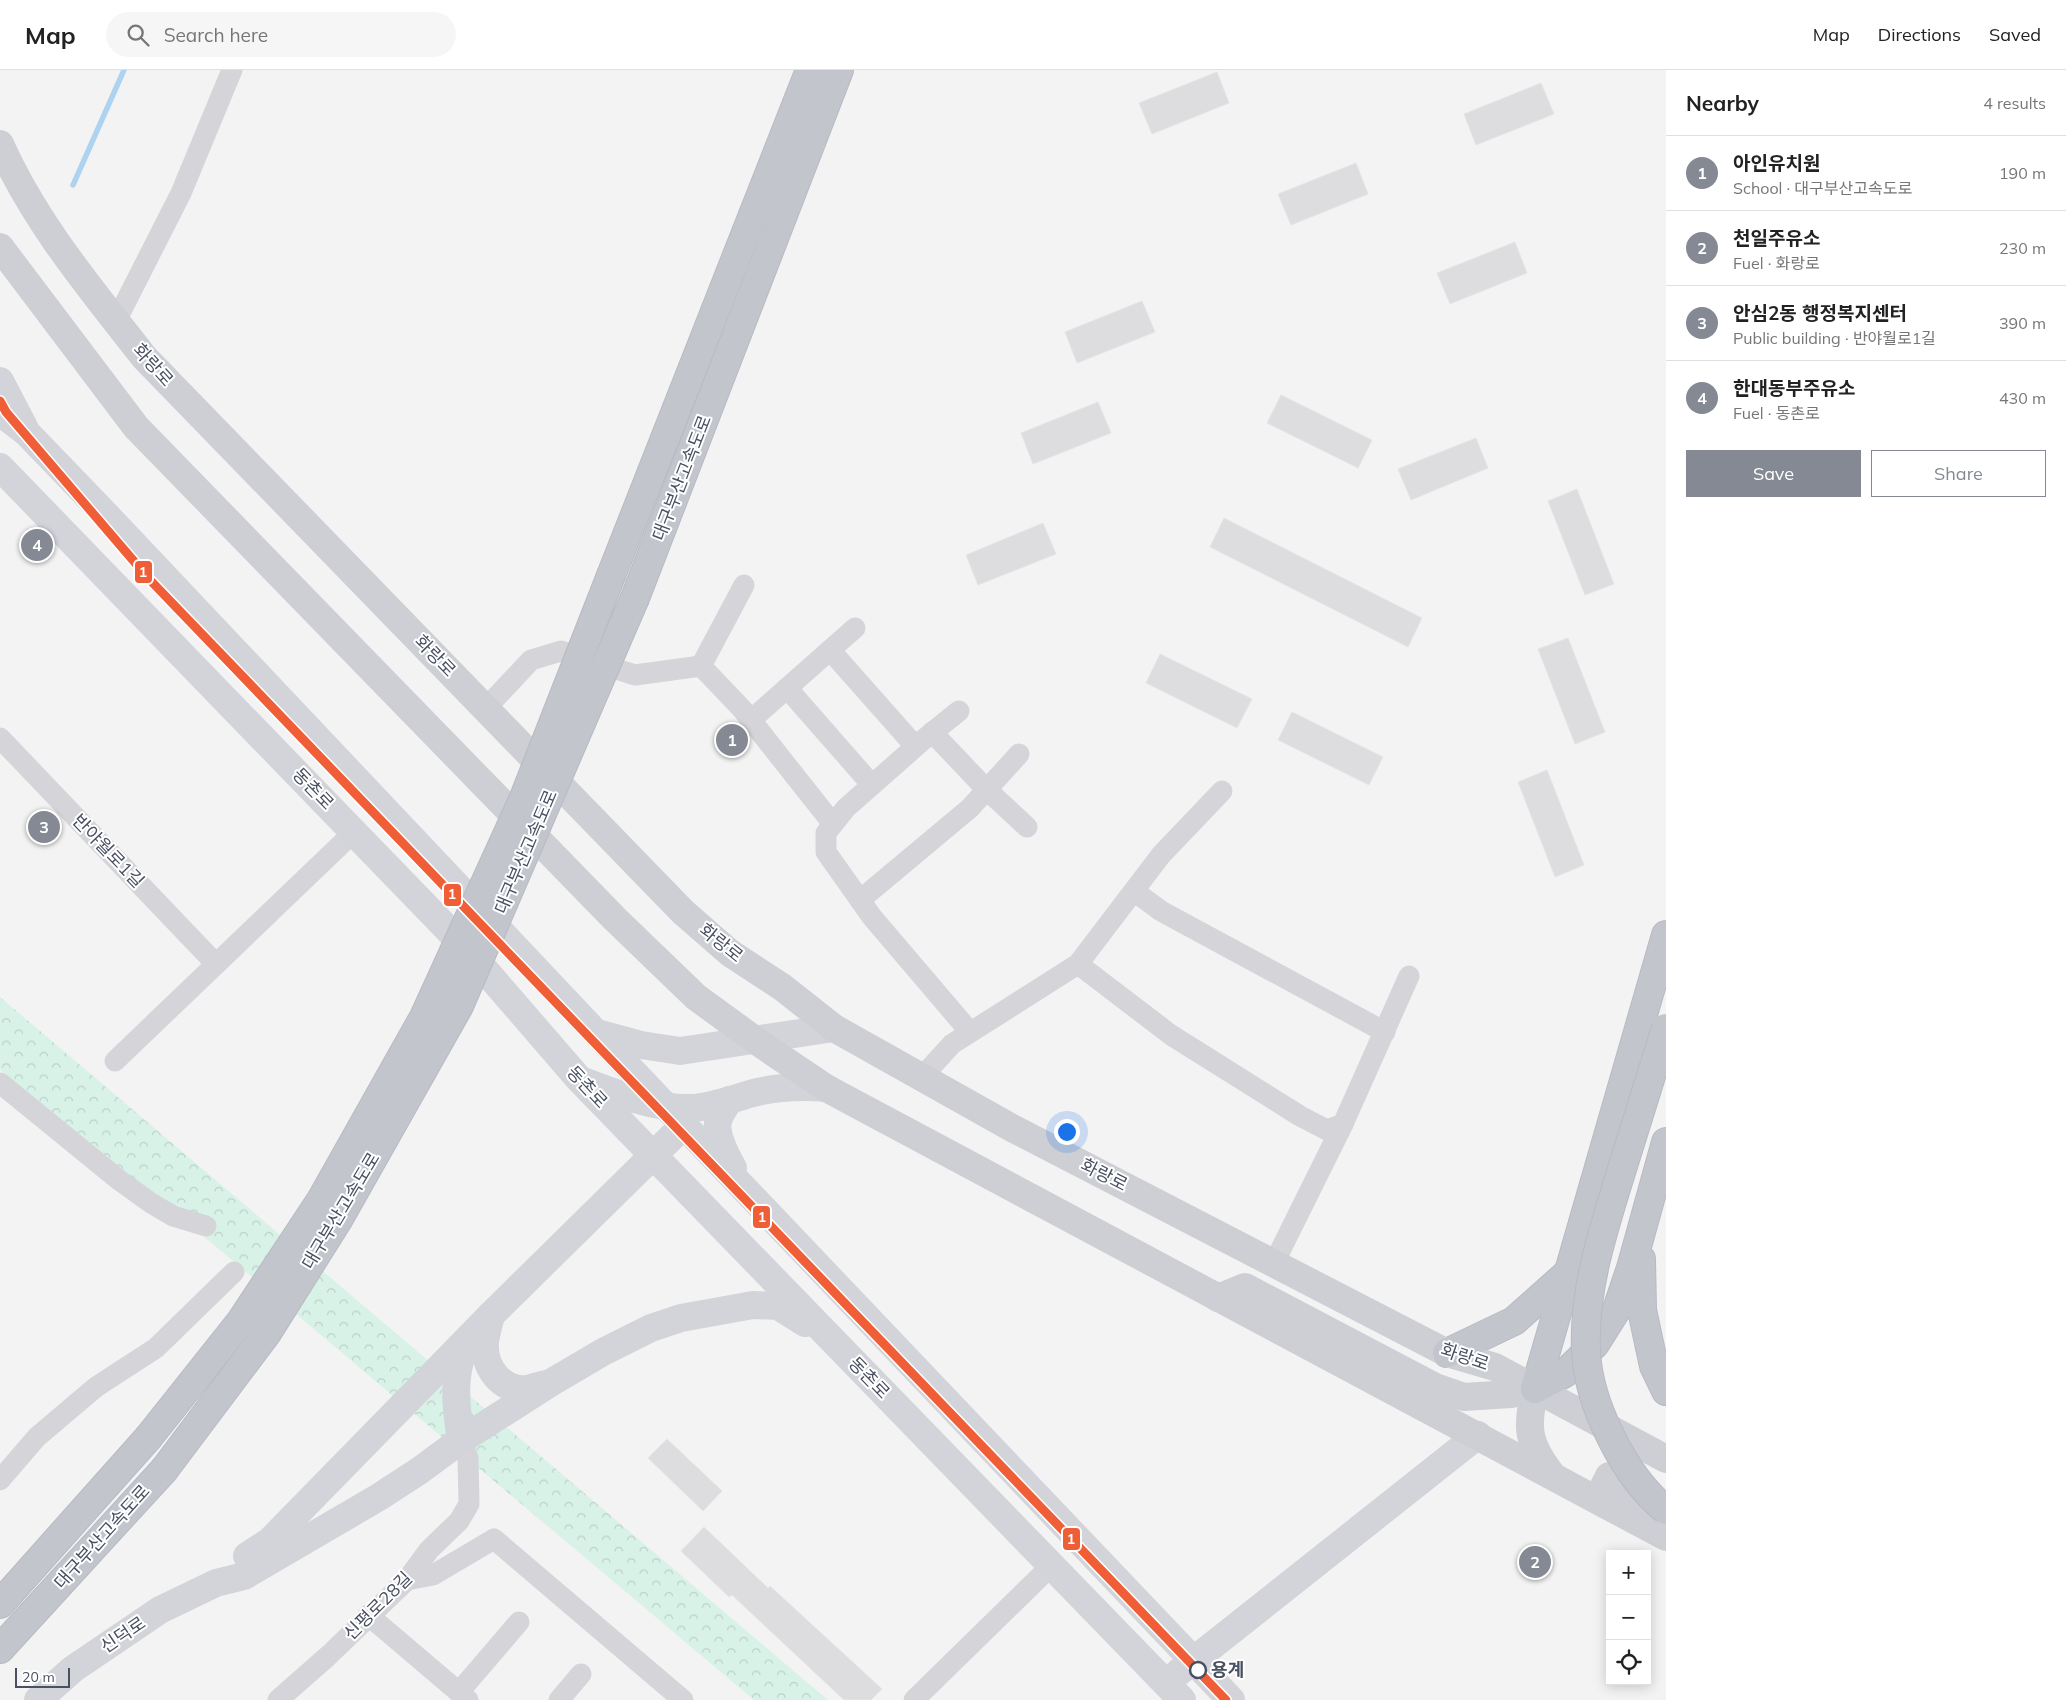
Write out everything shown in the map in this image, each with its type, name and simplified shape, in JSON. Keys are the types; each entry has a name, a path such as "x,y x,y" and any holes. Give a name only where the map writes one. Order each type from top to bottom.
{"highway":[{"name":"대구부산고속도로","path":"0,1604 148,1438 241,1321 321,1200 424,1017 523,800 810,70"},
{"name":"대구부산고속도로","path":"0,1649 164,1470 272,1325 338,1220 460,1006 635,598 839,70"},
{"path":"1535,1388 1666,935"},
{"path":"1666,1028 1610,1211 1589,1291 1586,1352 1593,1390 1609,1433 1630,1470 1666,1510"},
{"path":"1535,1388 1565,1373 1595,1344 1617,1309 1631,1268 1666,1142"},
{"path":"1640,1234 1642,1310 1654,1366 1666,1391"},
{"path":"1447,1353 1514,1321 1569,1272"}],"main road":[{"name":"화랑로","path":"0,144 10,167 42,221 144,357 683,912 730,953 782,987 834,1028 1012,1128 1447,1353 1495,1367 1666,1459"},
{"path":"0,247 143,434 615,919 696,996 755,1040 826,1088 1666,1537"},
{"path":"0,381 27,433"},
{"path":"0,412 27,433 594,1032 666,1105 1231,1700"},
{"name":"동촌로","path":"0,467 464,946 579,1079 1174,1692"},
{"path":"594,1032 641,1046 680,1051 834,1028"},
{"path":"579,1079 623,1096 691,1108 760,1092 803,1086 826,1088"},
{"path":"729,1100 718,1119 718,1130 724,1152 742,1185"},
{"path":"216,1583 234,1564 270,1541 483,1324 684,1125"},
{"path":"1218,1298 1245,1287 1435,1387 1464,1397 1511,1394 1535,1388 1529,1427 1538,1458 1552,1475"},
{"path":"216,1583 244,1576 379,1497 461,1440 552,1382 651,1328 682,1318 716,1311 753,1305 778,1306 831,1338"},
{"path":"1348,1341 1359,1335 1364,1326 1361,1308"},
{"path":"483,1324 486,1357 492,1372 502,1382 513,1388 526,1389 552,1382"},
{"path":"461,1440 456,1413 459,1373 463,1351 483,1324"},
{"path":"1174,1692 1192,1660 1478,1436 1485,1423 1483,1403 1447,1353"},
{"path":"1603,1503 1602,1490 1609,1476 1666,1506"},
{"name":"신덕로","path":"38,1700 73,1669 160,1610 216,1583"}],"street":[{"path":"116,322 181,193 232,70"},
{"path":"701,666 744,585"},
{"path":"751,720 855,628"},
{"path":"830,650 915,746"},
{"path":"486,708 531,660 561,651 635,675 701,666"},
{"path":"701,666 751,720 834,824"},
{"path":"787,688 872,785"},
{"path":"959,711 915,746 846,808 826,833 826,852 860,900 970,1032"},
{"path":"932,732 1026,828"},
{"name":"반야월로1길","path":"0,738 216,964"},
{"path":"860,900 970,808 1019,754"},
{"path":"922,1077 952,1044 1078,964 1161,855 1222,791"},
{"path":"115,1061 355,832"},
{"path":"1134,891 1162,911 1385,1032"},
{"path":"1078,964 1171,1035 1300,1116 1327,1130 1343,1124"},
{"path":"1274,1263 1343,1124 1409,976"},
{"path":"0,1083 119,1180 151,1203 173,1216 206,1226"},
{"path":"0,1480 37,1436 96,1387 156,1348 234,1272"},
{"name":"신평로28길","path":"278,1700 328,1656 368,1615 407,1580 428,1550 459,1522 469,1504 468,1458 461,1440"},
{"path":"407,1580 433,1574 494,1539 674,1697"},
{"path":"914,1700 1052,1565"},
{"path":"368,1615 463,1696 519,1622"},
{"path":"559,1700 581,1674"}],"green space":[{"path":"0,997 828,1700 754,1700 220,1250 0,1070"}],"building":[{"path":"1217,72 1229,103 1152,134 1139,103"},
{"path":"1541,83 1554,114 1476,145 1464,114"},
{"path":"1356,163 1368,194 1291,225 1278,194"},
{"path":"1515,242 1527,273 1450,304 1437,273"},
{"path":"1142,301 1155,332 1077,363 1065,332"},
{"path":"1281,395 1372,440 1358,468 1267,423"},
{"path":"1098,402 1111,433 1033,464 1021,433"},
{"path":"1476,438 1488,468 1411,500 1398,469"},
{"path":"1577,489 1614,584 1585,595 1548,501"},
{"path":"1224,518 1422,618 1408,647 1210,547"},
{"path":"1043,523 1056,554 978,585 966,555"},
{"path":"1568,638 1605,732 1575,744 1538,649"},
{"path":"1160,654 1252,699 1237,728 1146,683"},
{"path":"1292,712 1383,757 1369,785 1278,740"},
{"path":"1547,770 1584,865 1555,877 1518,782"},
{"path":"667,1439 722,1491 703,1511 648,1458"},
{"path":"704,1527 768,1588 770,1586 882,1689 871,1700 844,1700 732,1595 729,1597 681,1551"}],"waterway":[{"path":"73,185 124,70"}],"transit line":[{"name":"1","path":"0,401 6,412 150,580 1226,1700"}],"place":[{"name":"한대동부주유소","path":"37,545"},
{"name":"아인유치원","path":"732,740"},
{"name":"안심2동 행정복지센터","path":"44,827"},
{"name":"천일주유소","path":"1535,1562"},
{"name":"용계","path":"1198,1670"}]}
